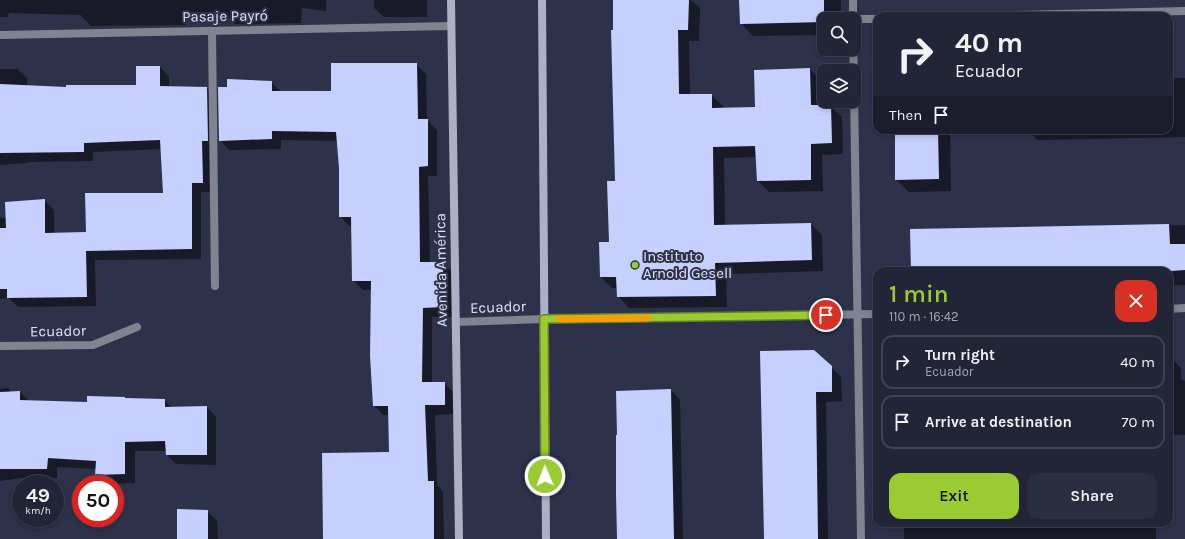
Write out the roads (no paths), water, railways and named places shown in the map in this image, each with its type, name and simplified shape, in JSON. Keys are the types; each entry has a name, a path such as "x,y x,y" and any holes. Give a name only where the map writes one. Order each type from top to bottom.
{"main road":[{"name":"Avenida América","path":"451,0 459,539"},
{"path":"542,0 546,539"}],"street":[{"path":"852,0 853,12"},
{"path":"1143,12 1185,11"},
{"path":"861,19 873,18"},
{"name":"Pasaje Payró","path":"0,34 451,26"},
{"path":"212,31 215,286"},
{"path":"854,108 861,539"},
{"path":"1173,309 1185,308"},
{"name":"Ecuador","path":"456,322 544,319 873,314"},
{"name":"Ecuador","path":"0,346 93,345 137,327"}],"place":[{"name":"Instituto Arnold Gesell","path":"635,265"}]}
